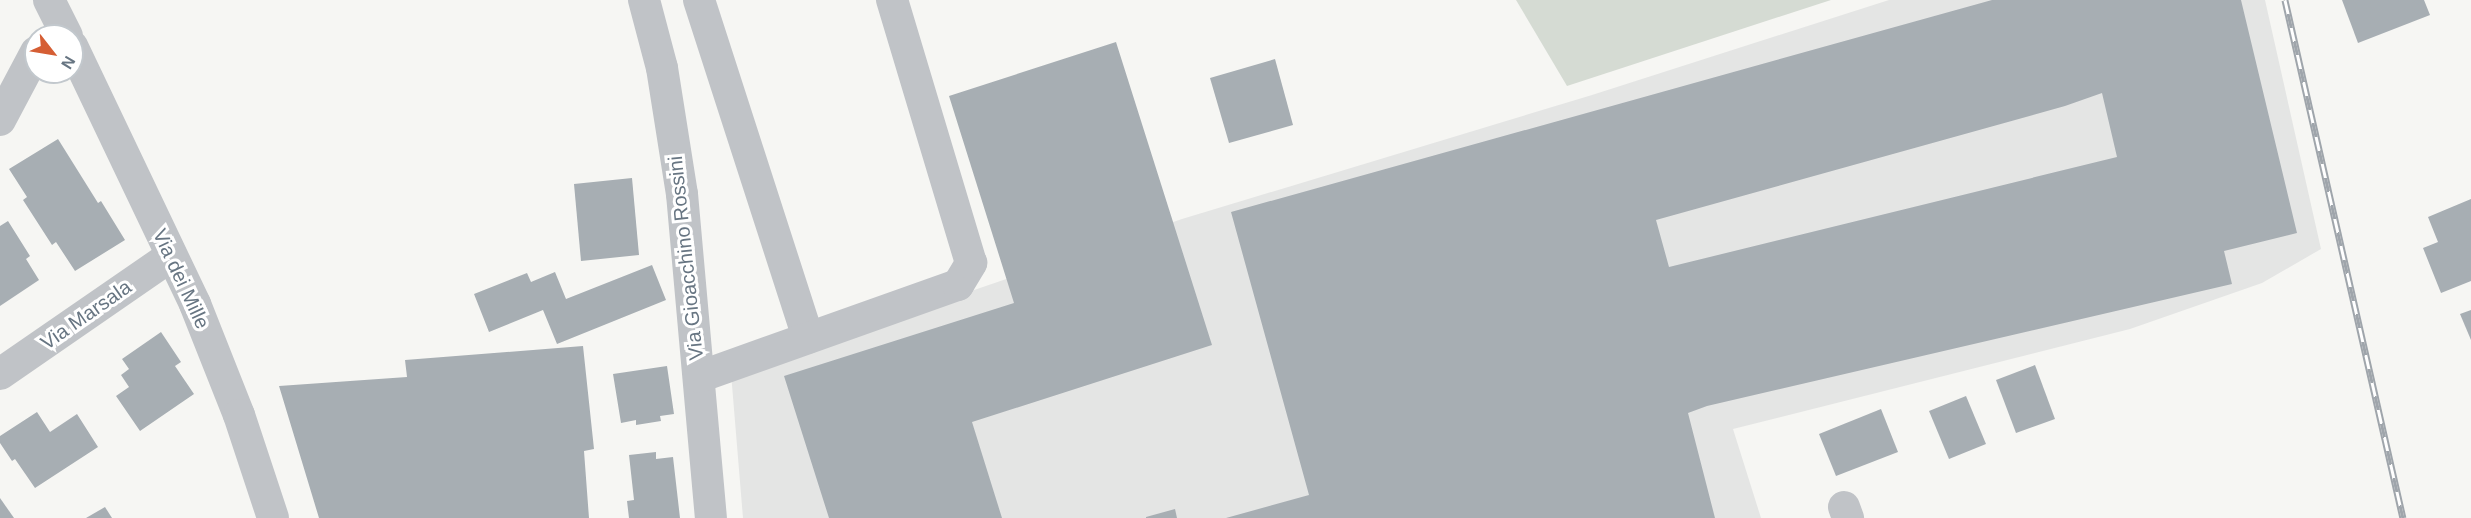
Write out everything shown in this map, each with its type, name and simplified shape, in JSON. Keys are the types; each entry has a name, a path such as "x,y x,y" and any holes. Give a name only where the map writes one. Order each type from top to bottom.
{"street":[{"name":"Via Gioacchino Rossini","path":"644,0 662,68 682,194 711,518"},
{"path":"699,0 808,338"},
{"path":"699,377 958,285 971,263 892,0"},
{"name":"Via dei Mille","path":"84,71 213,346 273,518"},
{"path":"0,120 24,75"},
{"name":"Via Marsala","path":"0,374 171,256"}],"shaded area":[{"path":"1516,0 1831,0 1567,86"},
{"path":"1889,0 2265,0 2321,249 2262,283 2130,329 1733,429 1761,518 743,518 731,373 1182,219 1592,95"}],"building":[{"path":"1992,0 2241,0 2297,233 2224,251 2232,284 1707,406 1688,413 1715,518 1226,518 1309,495 1231,212","holes":["2102,93 2117,157 1669,267 1656,220 2065,106"]},
{"path":"2342,0 2424,0 2430,15 2358,43"},
{"path":"1116,42 1212,345 972,422 1002,518 829,518 784,376 1014,303 949,96"},
{"path":"1275,59 1293,125 1229,143 1210,78"},
{"path":"58,139 98,203 101,201 125,240 75,271 56,242 52,245 23,200 27,197 9,169"},
{"path":"632,178 639,255 581,261 574,184"},
{"path":"2471,199 2471,281 2441,293 2423,248 2438,242 2428,217"},
{"path":"8,221 30,256 26,259 39,280 0,306 0,226"},
{"path":"652,265 666,300 557,344 543,310 489,332 474,294 527,273 531,282 555,272 566,299"},
{"path":"2471,310 2471,340 2460,314"},
{"path":"161,332 181,362 175,366 194,394 140,431 116,396 129,387 121,375 129,369 122,359"},
{"path":"583,346 594,449 584,451 589,518 319,518 279,386 407,377 405,360"},
{"path":"2035,365 2055,419 2016,433 1996,380"},
{"path":"667,366 674,414 660,416 661,421 636,425 636,420 621,423 613,374"},
{"path":"1966,396 1986,444 1949,459 1929,411"},
{"path":"1881,409 1898,452 1836,476 1819,434"},
{"path":"37,412 50,432 77,414 98,447 35,488 15,459 12,461 0,443 0,436"},
{"path":"656,452 656,459 673,457 680,518 629,518 627,501 634,500 629,455"},
{"path":"0,498 14,518 0,518"},
{"path":"105,507 112,518 86,518"},
{"path":"1175,509 1177,518 1146,518 1146,517"}],"railway":[{"path":"2285,0 2403,518"}]}
